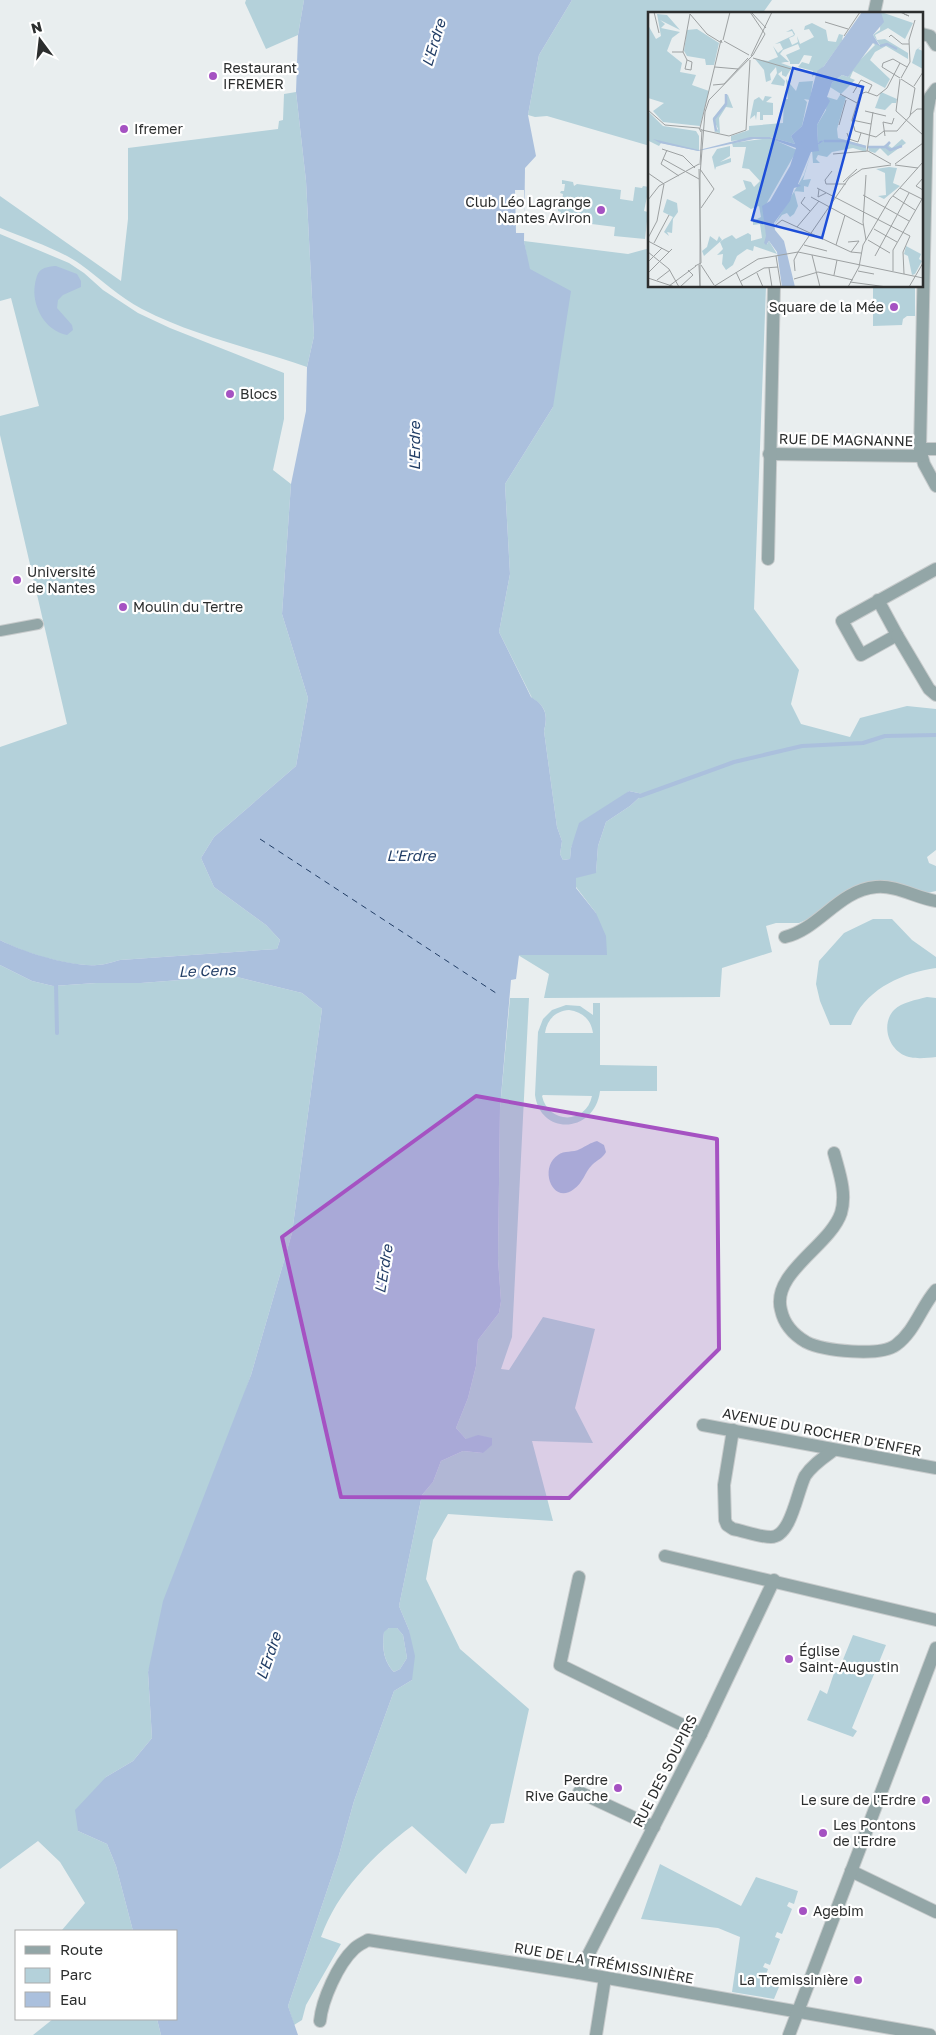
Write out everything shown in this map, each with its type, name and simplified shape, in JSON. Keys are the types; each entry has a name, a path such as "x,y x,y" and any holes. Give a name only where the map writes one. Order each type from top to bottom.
{"street":[{"path":"924,34 930,36 936,46"},
{"path":"924,213 927,112 930,98 936,89"},
{"name":"RUE DE MAGNANNE","path":"768,559 774,288"},
{"path":"923,288 921,453 936,486"},
{"name":"RUE DE MAGNANNE","path":"769,454 921,453 936,449"},
{"path":"897,635 861,655 842,621 936,569"},
{"path":"878,600 929,689 936,695"},
{"path":"0,631 38,624"},
{"path":"785,937 796,935 852,894 875,886 891,888 936,901"},
{"path":"834,1153 843,1192 841,1214 816,1248 786,1279 780,1296 780,1308 784,1321 794,1333 813,1344 872,1352 883,1350 894,1346 904,1338 936,1290"},
{"name":"AVENUE DU ROCHER D'ENFER","path":"703,1425 936,1468"},
{"path":"733,1430 724,1485 725,1520 727,1525 733,1528 772,1537 782,1533 787,1526 806,1476 816,1463 834,1450"},
{"path":"665,1556 774,1580 936,1620"},
{"path":"579,1577 560,1665 701,1734"},
{"name":"RUE DES SOUPIRS","path":"579,1973 701,1734 774,1580"},
{"path":"789,2035 936,1648"},
{"path":"579,1792 654,1827"},
{"path":"851,1871 936,1912"},
{"name":"RUE DE LA TRÉMISSINIÈRE","path":"320,2021 321,2008 336,1975 354,1949 368,1940 579,1973 930,2035"},
{"path":"596,2035 605,1978"}],"highlighted area":[{"path":"476,1096 717,1139 719,1349 569,1498 341,1497 282,1237"}],"green space":[{"path":"246,0 304,0 298,35 266,49 245,3"},
{"path":"572,0 772,0 763,12 648,12 648,145 547,116 535,117 528,115 539,55"},
{"path":"296,92 306,181 314,336 307,367 182,327 142,309 71,258 0,228 0,196 121,281 128,219 128,148 278,129 279,121 283,120 284,94"},
{"name":"Club Léo Lagrange Nantes Aviron","path":"562,180 573,182 574,186 577,184 621,190 620,199 633,201 635,187 648,187 644,211 648,212 645,239 614,236 615,227 561,220 560,223 556,222 557,219 560,219 561,212 558,209 561,209 562,203 559,200 562,200 563,194 560,193 564,191 565,184 562,184"},
{"path":"0,234 69,263 103,290 138,313 170,328 284,373 284,419 273,470 291,484 282,614 308,698 296,766 214,837 201,858 214,887 266,925 280,940 277,949 120,960 86,965 47,958 21,950 0,940 0,747 67,724 0,435 0,416 39,406 11,298 0,301"},
{"path":"524,241 628,254 648,249 648,288 766,288 754,609 799,670 791,704 801,724 850,737 860,718 907,706 936,709 936,850 927,857 929,863 936,866 936,891 927,893 891,883 799,923 776,923 766,926 772,952 722,968 720,997 544,998 549,974 518,955 596,913 576,887 576,877 596,872 598,846 606,822 630,806 643,794 629,791 575,839 571,848 570,859 563,860 560,854 562,841 557,827 544,731 545,711 532,698 499,632 510,574 505,484 553,407"},
{"name":"Square de la Mée","path":"873,288 915,288 915,316 907,316 903,319 902,325 873,326"},
{"path":"873,919 892,919 912,940 936,957 936,968 910,974 885,985 865,1002 851,1025 830,1025 820,1001 816,984 819,961 844,933"},
{"path":"0,965 32,981 53,986 96,983 141,983 233,976 302,993 322,1009 292,1233 251,1375 148,1672 152,1738 133,1761 106,1777 78,1831 107,1844 116,1866 133,1930 62,1930 85,1903 60,1862 38,1841 0,1869"},
{"path":"927,997 936,998 936,1057 909,1057 896,1050 892,1044 887,1030 890,1016 897,1007"},
{"path":"510,998 529,998 512,1337 501,1369 509,1370 543,1317 595,1329 575,1408 593,1443 532,1441 553,1521 448,1514 433,1540 426,1579 460,1649 529,1709 504,1823 491,1824 466,1874 412,1826 384,1849 358,1875 328,1920 321,1937 341,1944 306,2005 302,2020 294,2025 288,2006 339,1855 354,1801 394,1691 412,1680 409,1630 399,1606 422,1495 433,1482 441,1461 463,1451 483,1453 456,1428 468,1398 476,1366 478,1340 499,1313 501,1301 498,1259 500,1108"},
{"path":"593,1003 600,1003 600,1065 657,1066 657,1091 600,1091 596,1105 589,1115 579,1122 557,1123 547,1118 539,1109 535,1095 538,1032 543,1019 552,1010 566,1005 580,1006 593,1015","holes":["569,1010 578,1012 585,1017 593,1033 545,1033 550,1020 556,1014","543,1095 592,1096 582,1112 575,1116 567,1117 559,1116 552,1112"]},
{"path":"389,1628 397,1628 403,1635 407,1658 400,1669 394,1672 385,1658 383,1648 384,1631"},
{"path":"853,1635 886,1645 852,1728 857,1731 853,1737 807,1720 820,1690 827,1694 834,1673 838,1672"},
{"path":"660,1864 741,1906 756,1877 798,1891 794,1904 789,1902 787,1906 792,1909 782,1934 777,1932 775,1937 780,1939 770,1965 765,1963 763,1967 768,1969 763,1983 779,1987 774,1999 732,1992 740,1937 718,1928 641,1919"},
{"path":"52,2020 157,2020 161,2035 33,2035"}],"water":[{"name":"L'Erdre","path":"304,0 572,0 539,55 528,115 536,156 525,168 524,241 530,269 571,291 553,407 505,484 510,574 499,632 531,697 545,711 544,731 557,827 562,841 560,854 563,860 570,859 571,848 579,823 629,791 643,794 630,806 606,822 598,846 596,873 576,878 576,888 596,913 606,936 607,955 519,955 516,979 511,980 500,1108 498,1259 501,1301 499,1313 478,1340 476,1366 468,1398 456,1428 466,1439 478,1435 492,1438 492,1445 483,1453 463,1451 441,1461 433,1482 422,1495 399,1606 409,1630 415,1656 412,1680 394,1691 354,1801 339,1855 288,2006 298,2035 161,2035 157,2020 178,2020 178,1930 133,1930 116,1866 107,1844 78,1831 75,1810 106,1777 133,1761 152,1738 148,1672 163,1601 251,1375 292,1233 322,1009 302,993 233,976 141,983 96,983 53,986 32,981 0,965 0,940 47,958 86,965 105,964 120,960 277,949 280,940 266,925 214,887 201,858 214,837 296,766 308,698 282,614 291,484 306,411 307,367 314,336 306,181 296,92 298,35","holes":["389,1628 397,1628 403,1635 407,1658 400,1669 394,1672 385,1658 383,1648 384,1632"]},
{"path":"56,266 77,274 81,281 81,287 63,295 58,300 57,308 72,325 73,330 67,335 59,333 46,323 35,300 34,292 37,276 44,268"},
{"path":"597,1141 604,1145 606,1152 594,1163 580,1184 566,1193 560,1193 554,1189 549,1176 549,1168 552,1161 560,1153 577,1150"}],"pier":[{"path":"515,190 524,190 525,233 516,233"}],"waterway":[{"path":"640,796 734,762 802,746 863,743 885,736 936,735"},
{"path":"56,983 57,1033"}],"ferry route":[{"path":"260,839 499,995"}],"place":[{"name":"Restaurant IFREMER","path":"213,76"},
{"name":"Ifremer","path":"124,129"},
{"name":"Club Léo Lagrange Nantes Aviron","path":"601,210"},
{"name":"Square de la Mée","path":"894,307"},
{"name":"Blocs","path":"230,394"},
{"name":"Université de Nantes","path":"17,580"},
{"name":"Moulin du Tertre","path":"123,607"},
{"name":"Église Saint-Augustin","path":"789,1659"},
{"name":"Perdre Rive Gauche","path":"618,1788"},
{"name":"Le sure de l'Erdre","path":"926,1800"},
{"name":"Les Pontons de l'Erdre","path":"823,1833"},
{"name":"Agebim","path":"803,1911"},
{"name":"La Tremissinière","path":"858,1980"}],"water label":[{"name":"Le Cens","path":"207,971"}]}
